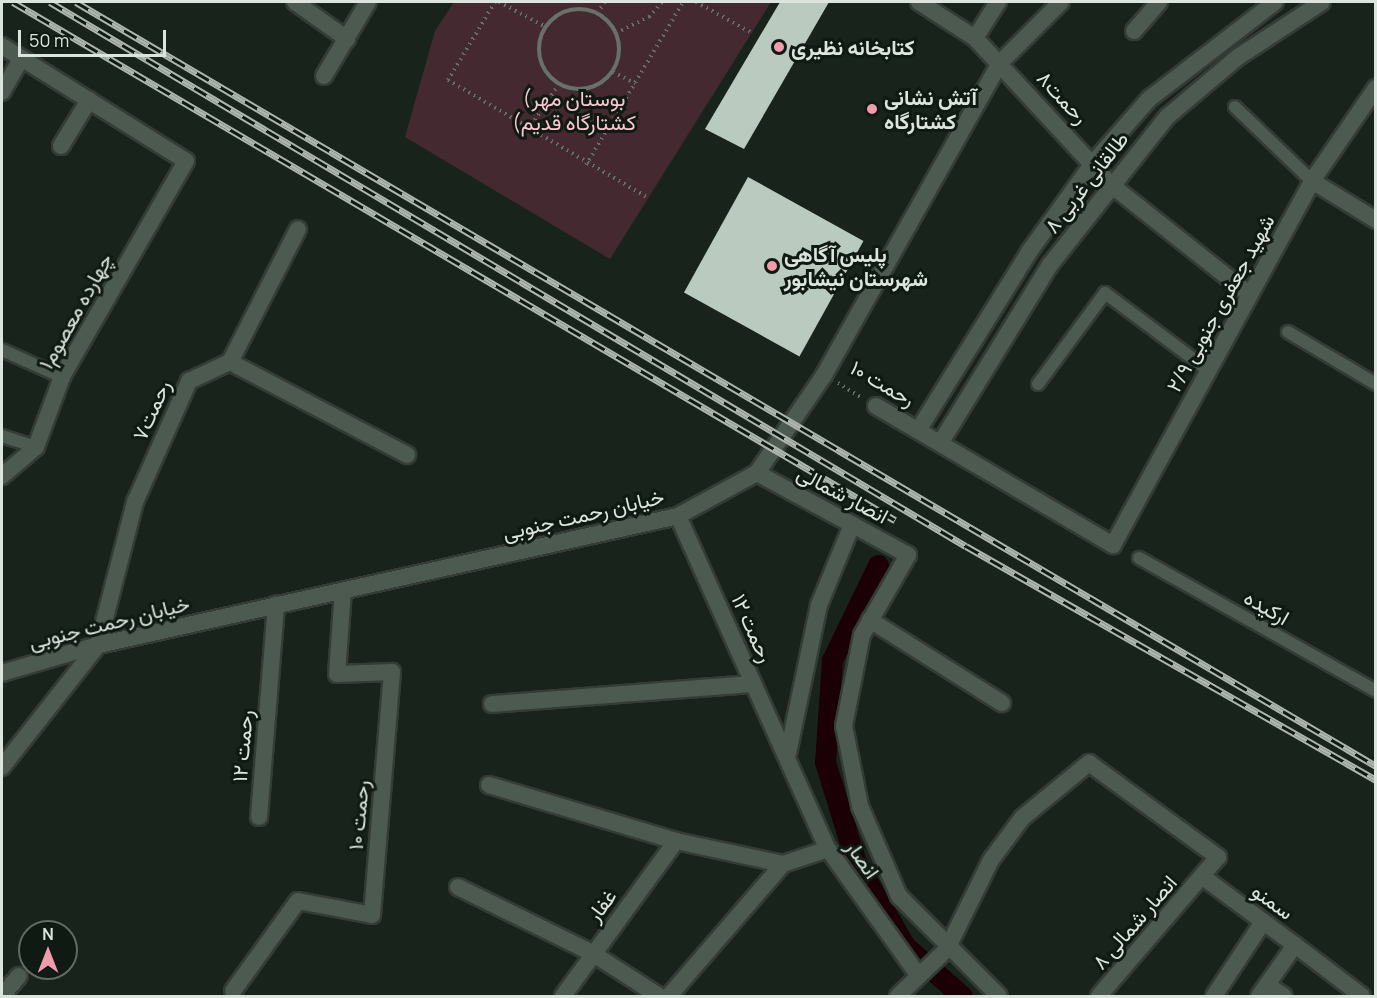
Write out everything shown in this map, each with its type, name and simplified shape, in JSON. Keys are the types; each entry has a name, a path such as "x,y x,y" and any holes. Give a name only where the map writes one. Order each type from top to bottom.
{"street":[{"path":"295,2 347,39"},
{"path":"324,76 368,2"},
{"name":"رحمت۸","path":"919,2 975,38 1110,184 1249,294"},
{"path":"975,38 998,2"},
{"name":"خیابان رحمت جنوبی","path":"2,673 98,645 678,516 757,474 824,375 1000,63 1061,2"},
{"path":"1134,31 1159,2"},
{"name":"طالقانی غربی ۸","path":"919,429 1029,252 1093,163 1149,99 1259,12 1275,2"},
{"name":"طالقانی غربی ۸","path":"941,442 1050,265 1110,184 1167,117 1275,32 1322,2"},
{"path":"1259,12 1275,32"},
{"path":"2,46 88,100 61,146"},
{"path":"2,92 21,59"},
{"name":"شهید جعفری جنوبی ۲/۹","path":"1113,545 1312,181 1376,88"},
{"name":"چهارده معصوم۱","path":"2,477 36,447 62,377 186,161 88,100"},
{"path":"1312,181 1376,220"},
{"path":"298,229 230,362 407,455"},
{"name":"رحمت۷","path":"98,645 135,502 189,381 230,362"},
{"name":"رحمت ۱۰","path":"876,406 919,429 1113,545"},
{"name":"انصار شمالی","path":"757,474 908,555 870,620"},
{"name":"رحمت ۱۲","path":"678,516 787,758"},
{"path":"787,758 819,605 852,525"},
{"name":"رحمت ۱۰","path":"233,991 298,901 372,915 392,672 336,674 344,591"},
{"name":"رحمت ۱۲","path":"259,818 276,605"},
{"path":"999,996 947,949 899,896 860,806 844,726 862,635 870,620 1002,703"},
{"path":"2,767 98,645"},
{"path":"492,704 753,684"},
{"name":"انصار","path":"787,758 828,849 919,976"},
{"name":"انصار شمالی ۸","path":"947,949 1005,841 1022,818 1089,763 1218,857 1099,996"},
{"path":"489,785 676,841 783,864 828,849"},
{"name":"غفار","path":"563,996 592,953 676,841"},
{"path":"669,996 783,864"},
{"name":"سمنو","path":"1203,877 1295,945 1263,991"},
{"path":"458,887 592,953 658,996"},
{"path":"1214,996 1263,922"},
{"path":"1295,945 1362,996"},
{"path":"898,996 947,949"},
{"path":"2,996 18,977"},
{"path":"1263,991 1284,996"}],"lane":[{"path":"1235,107 1312,181"},
{"path":"1038,384 1105,293 1208,370"},
{"path":"1288,332 1376,384"},
{"path":"2,350 62,377"},
{"path":"2,436 36,447"},
{"name":"ارکیده","path":"1139,558 1376,691"}],"path":[{"path":"546,27 497,2 448,80 586,165 648,198"},
{"path":"597,13 604,2"},
{"path":"616,33 649,16 662,2"},
{"path":"586,165 683,2"},
{"path":"696,2 752,33"},
{"path":"572,10 597,13 616,33 618,59 613,72 591,88 559,84 540,58 546,27 572,10"},
{"path":"613,72 635,83"},
{"path":"528,130 559,84"},
{"name":"رحمت ۱۰","path":"824,375 876,406"}],"green space":[{"name":"(بوستان مهر (کشتارگاه قدیم","path":"454,2 771,2 610,259 405,137 435,31"}],"building":[{"name":"کتابخانه نظیری","path":"780,2 829,2 744,149 705,129"},
{"name":"پلیس آگاهی شهرستان نیشابور","path":"748,177 863,241 799,356 684,292"}],"waterway":[{"path":"878,565 832,660 825,762 856,862 905,946 962,996"}],"railway":[{"path":"13,2 895,520"},
{"path":"50,2 966,546 1376,780"},
{"path":"76,2 1376,766"}],"place":[{"name":"کتابخانه نظیری","path":"779,47"},
{"name":"آتش نشانی کشتارگاه","path":"872,109"},
{"name":"پلیس آگاهی شهرستان نیشابور","path":"772,266"}]}
